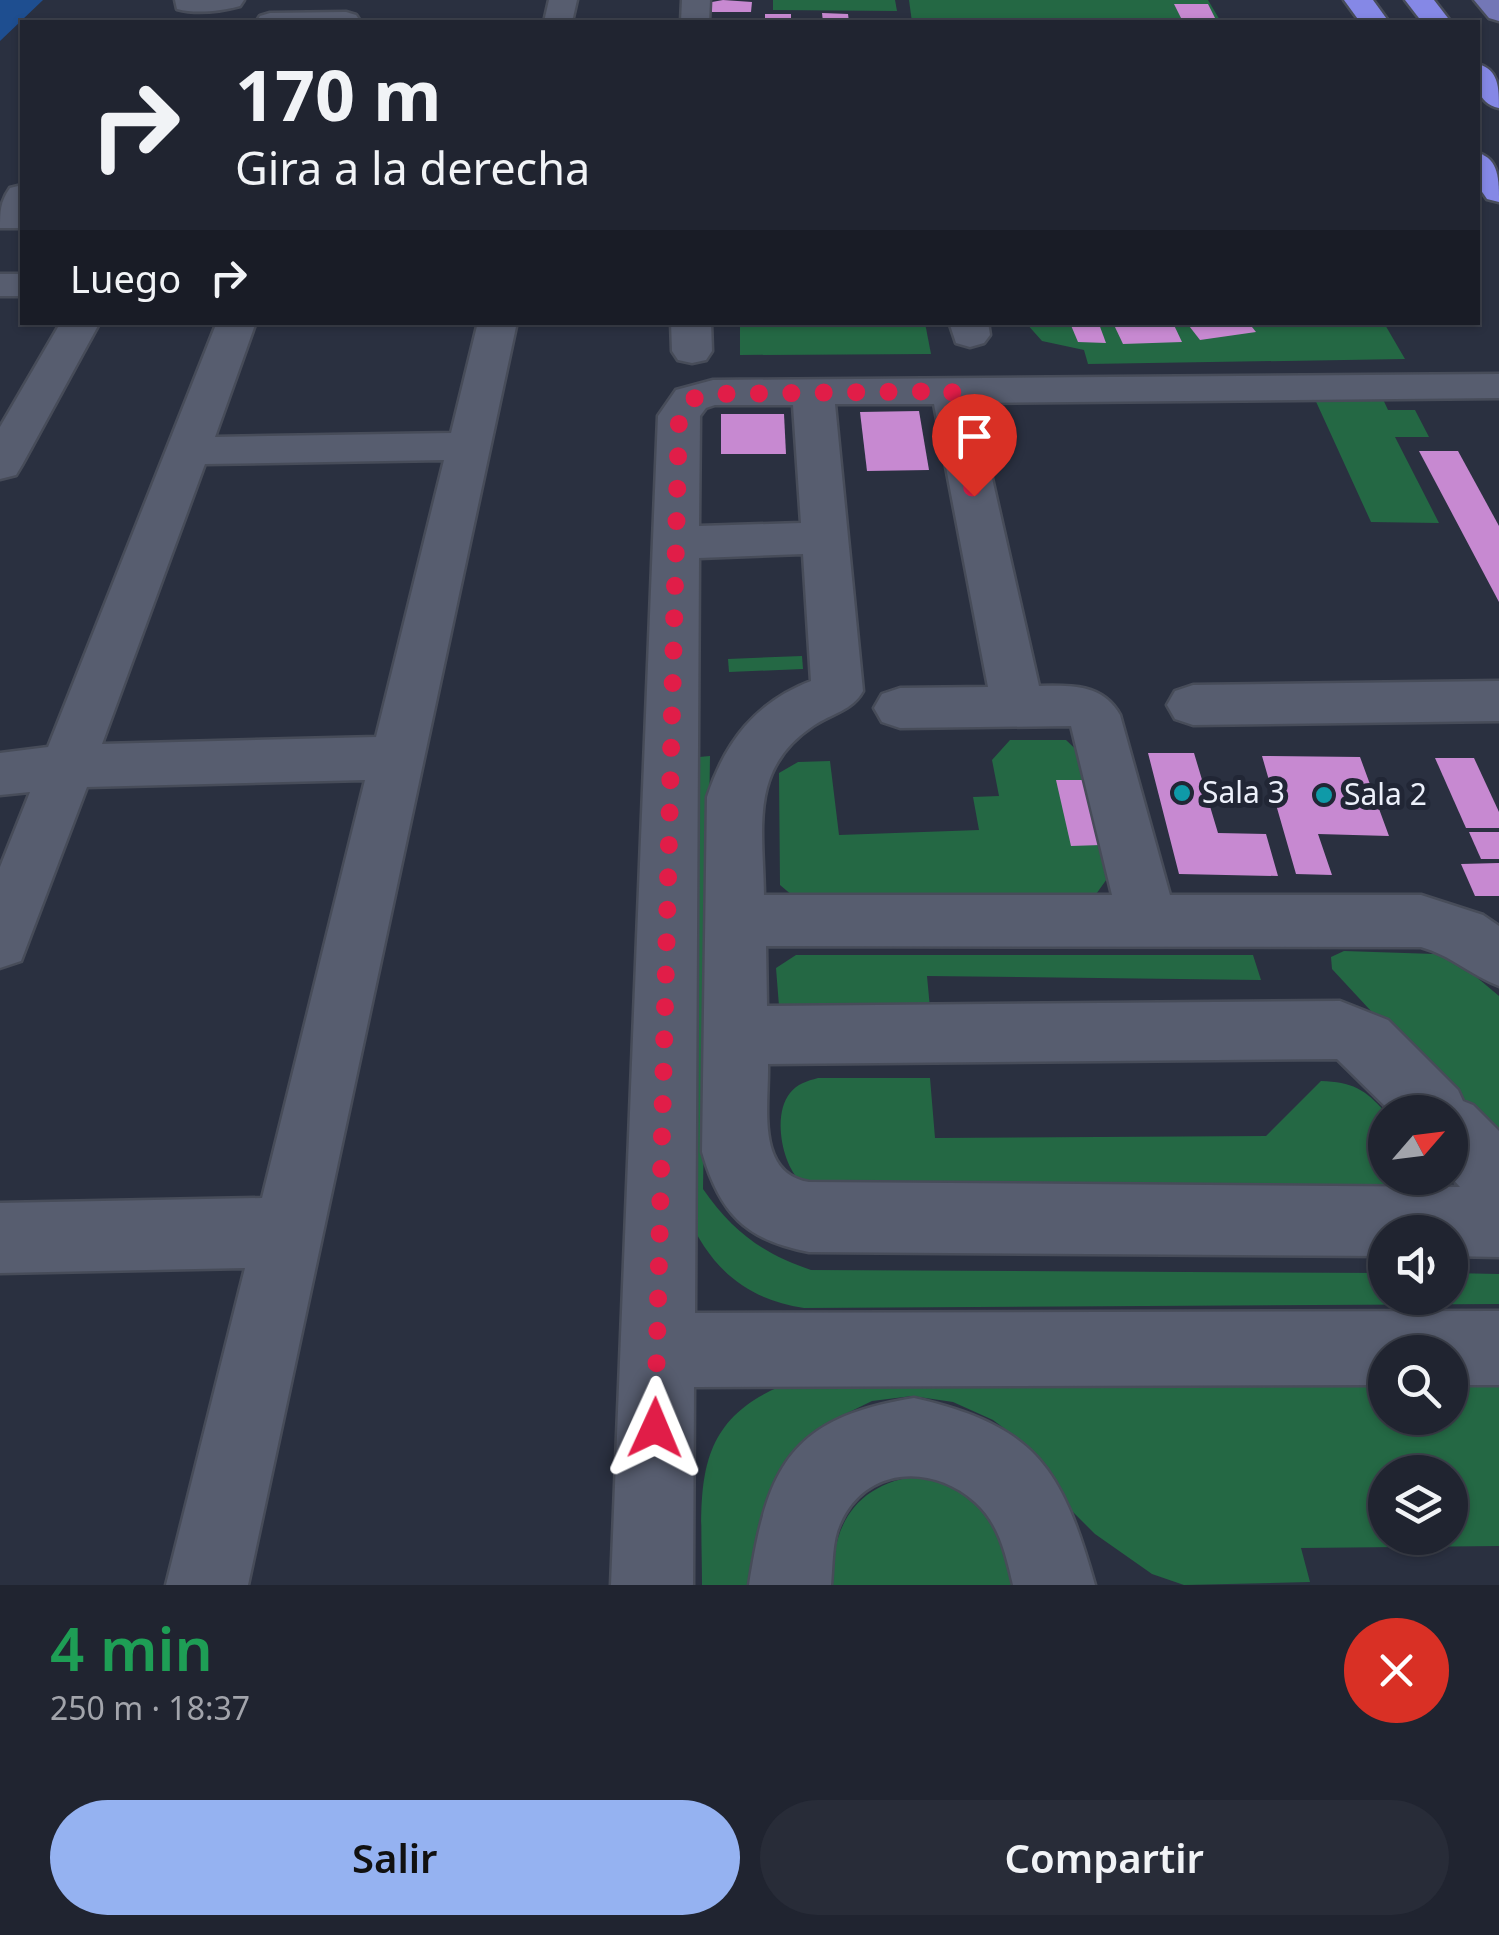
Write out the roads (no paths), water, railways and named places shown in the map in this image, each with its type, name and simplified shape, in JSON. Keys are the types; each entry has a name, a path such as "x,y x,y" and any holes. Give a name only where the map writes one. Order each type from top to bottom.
{"highway":[{"path":"1358,0 1373,20"},
{"path":"1419,0 1435,20"},
{"path":"1480,75 1499,99"},
{"path":"1480,166 1499,192"}],"main road":[{"path":"1488,0 1499,12"}],"street":[{"path":"180,3 230,0"},
{"path":"290,20 349,14"},
{"path":"0,464 79,325"},
{"path":"0,942 236,325"},
{"path":"207,1585 394,758 497,325"},
{"path":"652,1585 679,416 691,399 713,394 812,392 1498,388"},
{"path":"952,391 1017,705"},
{"path":"812,392 837,692 786,716 750,752 735,797 736,1152 741,1172 752,1190 788,1214 1499,1222"},
{"path":"187,452 468,446"},
{"path":"676,542 824,538"},
{"path":"1193,704 1499,701"},
{"path":"900,708 1077,704 1094,715 1148,922"},
{"path":"0,774 66,766 394,758"},
{"path":"735,920 1421,922 1462,932 1499,959"},
{"path":"736,1035 1340,1030 1366,1041 1418,1095"},
{"path":"1468,1147 1499,1179"},
{"path":"0,1238 287,1232"},
{"path":"657,1350 1499,1348"},
{"path":"790,1585 790,1556 800,1514 820,1480 846,1453 879,1438 914,1433 949,1440 983,1457 1013,1485 1036,1521 1052,1563 1054,1585"}],"water":[{"path":"0,0 43,0 20,20 0,41"}],"place":[{"name":"Sala 3","path":"1182,793"},
{"name":"Sala 2","path":"1324,795"}]}
